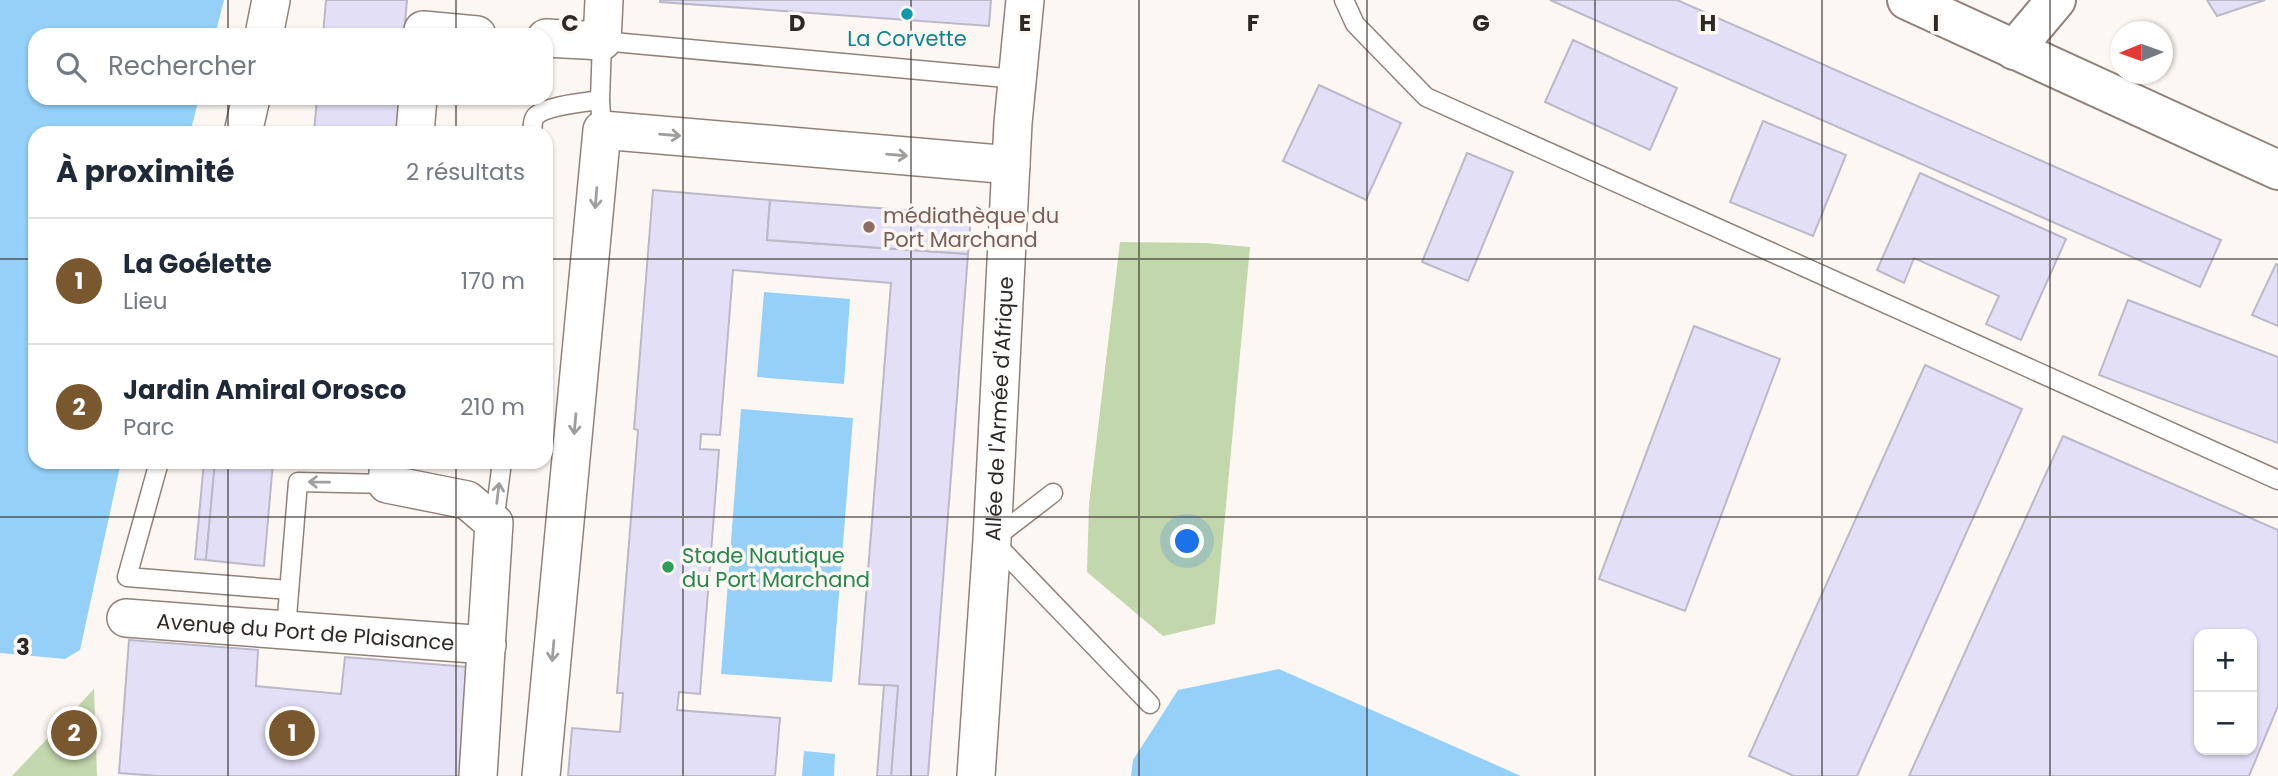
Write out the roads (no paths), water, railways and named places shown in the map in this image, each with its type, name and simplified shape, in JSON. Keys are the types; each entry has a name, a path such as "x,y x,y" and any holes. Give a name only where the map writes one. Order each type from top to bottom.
{"main road":[{"path":"1907,0 2278,170"},
{"path":"2014,50 2056,0"}],"street":[{"path":"265,28 271,0"},
{"path":"553,38 603,41 604,0"},
{"name":"Allée de l'Armée d'Afrique","path":"976,776 992,540 1011,164 1025,0"},
{"path":"244,126 249,105"},
{"path":"416,126 417,105"},
{"path":"541,776 601,115 1011,164"},
{"path":"388,473 467,500 495,523"},
{"name":"Avenue du Port de Plaisance","path":"478,776 495,523"},
{"name":"Avenue du Port de Plaisance","path":"126,618 487,645"}],"lane":[{"path":"1344,0 1354,24 1426,97 2278,480"},
{"path":"533,126 538,113 556,107 601,115 603,41 1017,79"},
{"path":"157,469 127,577 289,590"},
{"path":"495,523 501,469"},
{"path":"286,629 298,482 388,473"},
{"path":"1053,494 992,540 1150,704"}],"water":[{"path":"0,0 224,0 217,28 28,28 28,105 197,105 192,126 28,126 28,469 119,469 80,650 65,659 0,653"},
{"path":"764,292 850,299 844,384 757,377"},
{"path":"741,409 853,418 832,682 721,674"},
{"path":"1279,669 1521,776 1131,776 1133,760 1178,690"},
{"path":"804,751 835,754 834,776 802,776"}],"place":[{"name":"La Corvette","path":"907,14"},
{"name":"médiathèque du Port Marchand","path":"869,227"},
{"name":"Stade Nautique du Port Marchand","path":"668,567"},
{"name":"Jardin Amiral Orosco","path":"74,733"},
{"name":"La Goélette","path":"292,733"}]}
